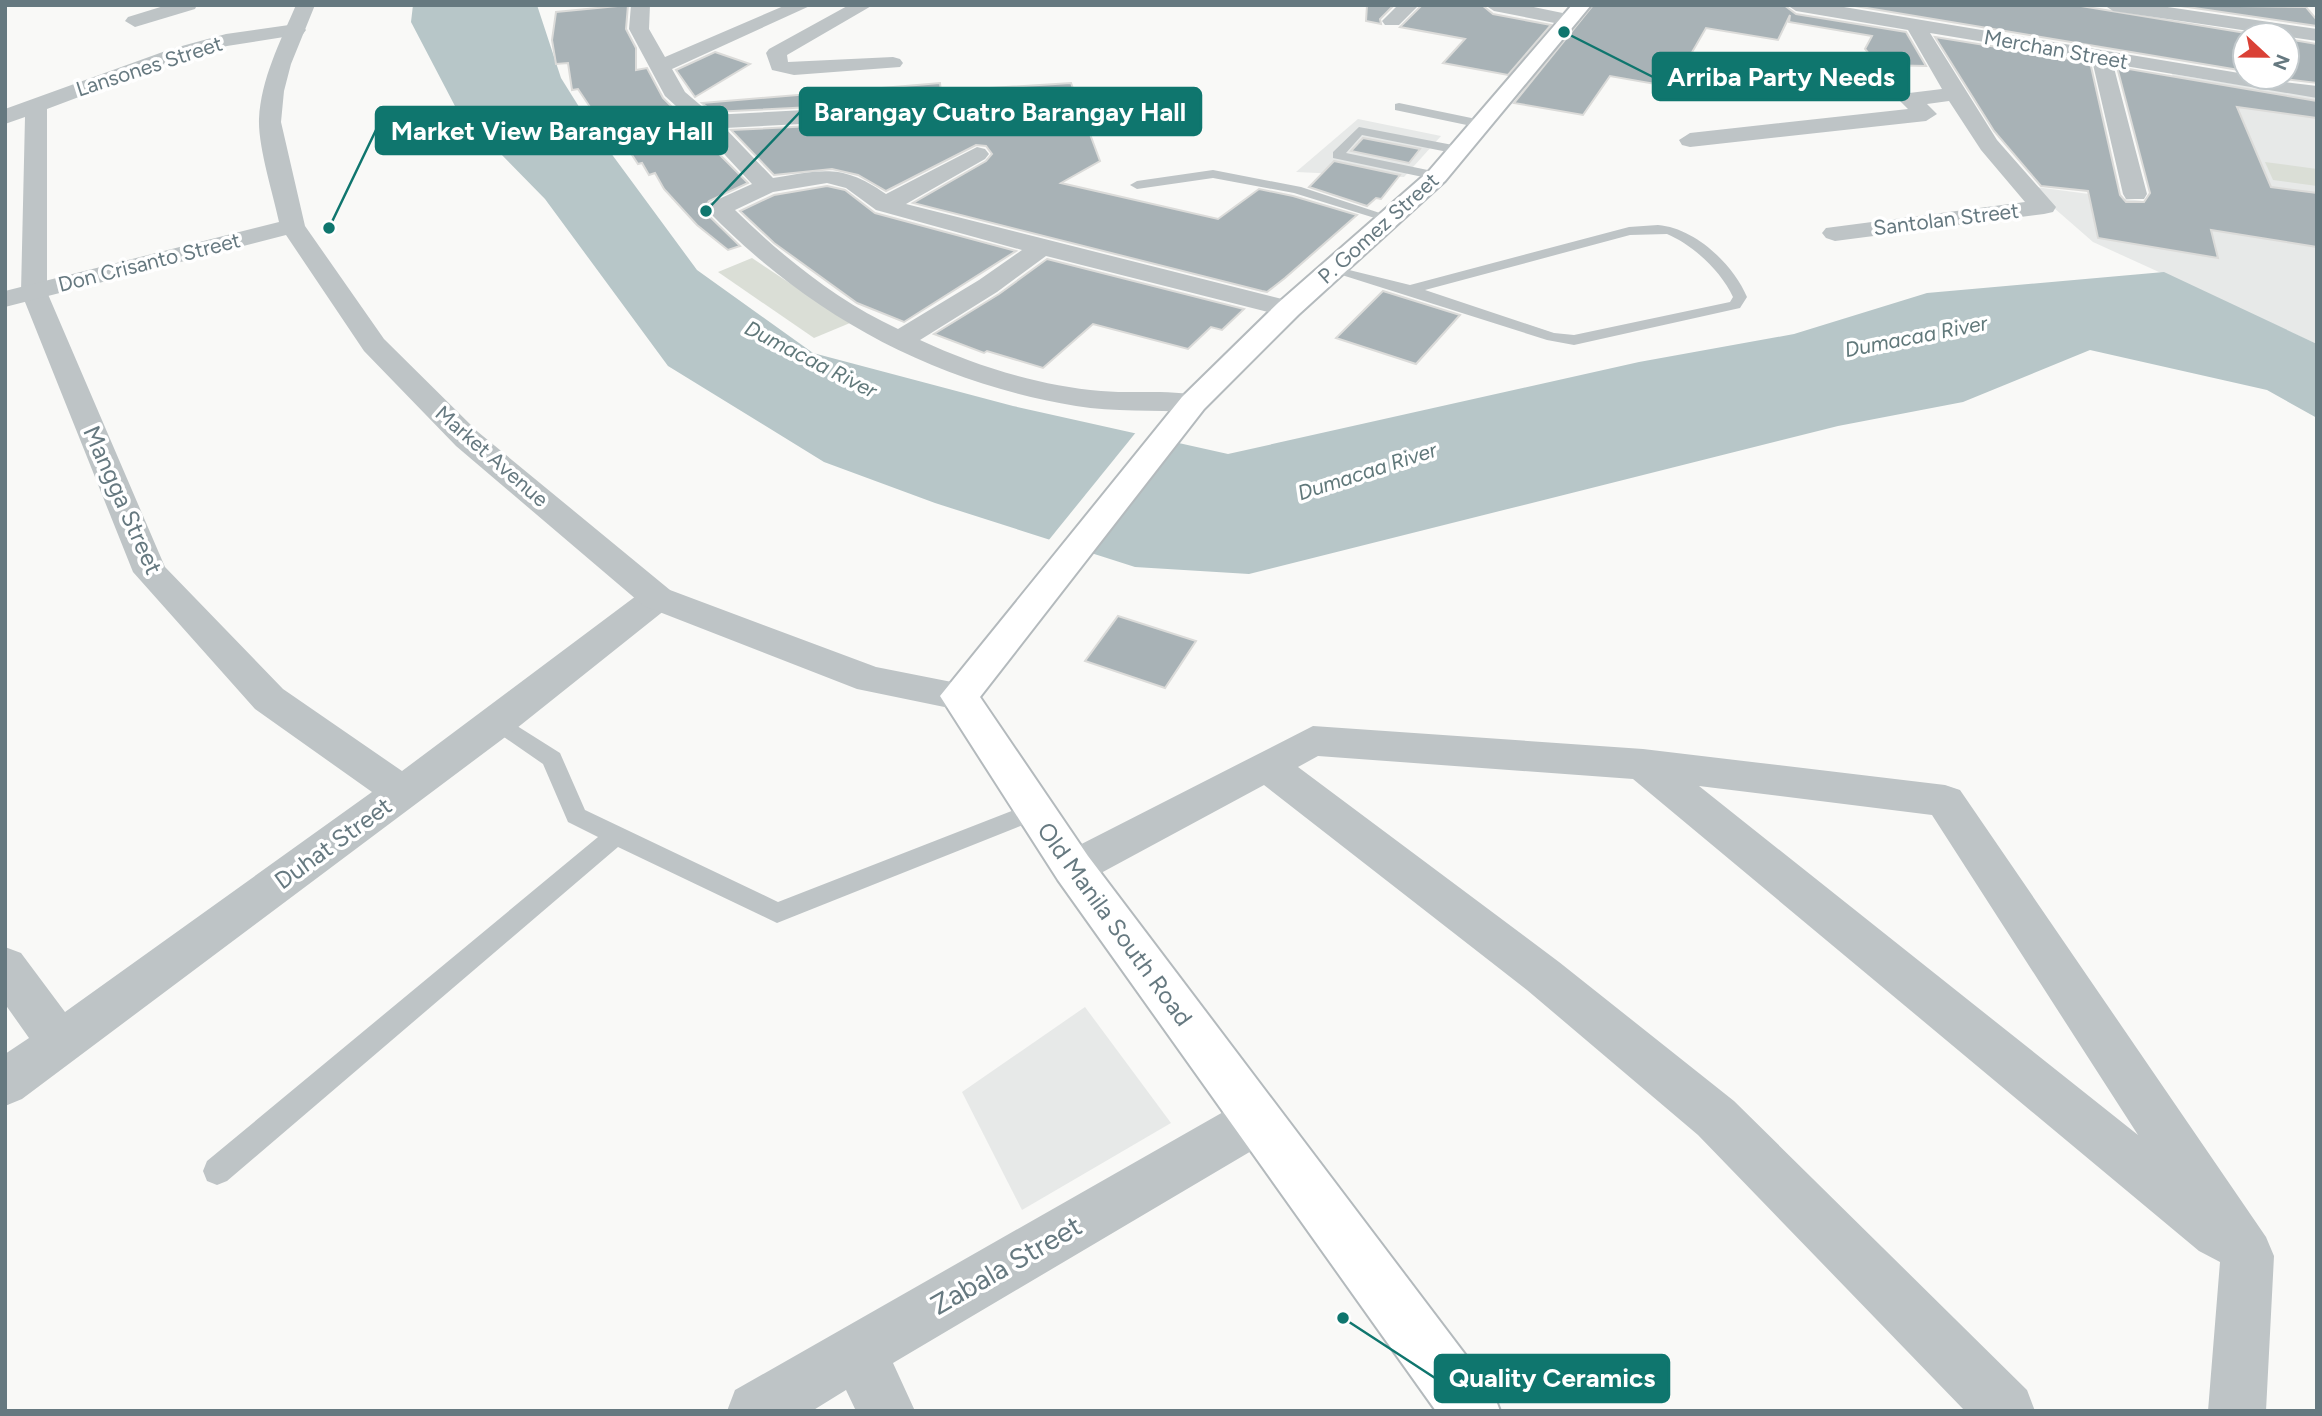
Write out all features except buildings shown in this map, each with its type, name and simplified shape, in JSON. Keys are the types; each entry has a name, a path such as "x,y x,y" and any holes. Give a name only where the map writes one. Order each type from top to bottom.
{"main road":[{"name":"P. Gomez Street","path":"960,695 1193,403 1288,309 1437,176 1576,13"},
{"name":"Old Manila South Road","path":"960,695 1073,868 1471,1411"}],"street":[{"path":"135,21 188,5"},
{"path":"641,5 639,29 662,66 676,96 707,122 767,186"},
{"path":"662,66 803,5"},
{"path":"864,5 776,53 779,66 793,69 893,63"},
{"path":"1392,21 1410,5"},
{"path":"1494,5 1576,13"},
{"name":"Merchan Street","path":"1796,5 1905,18 2101,57 2311,91"},
{"path":"2113,5 2231,25"},
{"path":"2257,5 2268,21"},
{"name":"Lansones Street","path":"5,117 190,50 301,18"},
{"name":"Market Avenue","path":"301,18 273,91 270,122 292,226 374,345 467,439 657,598 870,679 960,695"},
{"name":"Santolan Street","path":"1835,233 2044,207 2021,187 1905,18"},
{"path":"2101,57 2135,194"},
{"path":"1690,140 1926,114 1909,99 1956,94"},
{"name":"Mangga Street","path":"36,106 19,295 150,572 270,699 402,792"},
{"path":"707,122 1016,106"},
{"path":"885,205 977,154"},
{"path":"1193,403 1076,397 1000,380 898,341 820,296 765,254 719,208 726,202 767,186 827,176 853,183 885,205 1041,248 1288,309"},
{"name":"Don Crisanto Street","path":"19,295 292,226"},
{"path":"898,341 988,286 1041,248"},
{"name":"Duhat Street","path":"5,1083 498,722 657,598"},
{"path":"1073,868 1313,741 1643,764 1945,801 2247,1256 2237,1411"},
{"path":"1643,764 2247,1256"},
{"path":"1267,766 1543,976 1716,1118 2006,1411"},
{"path":"5,967 60,1043"},
{"name":"Zabala Street","path":"756,1411 1257,1120"},
{"path":"857,1351 886,1411"}],"lane":[{"path":"1399,107 1481,124"},
{"path":"1437,176 1337,155 1359,131 1458,150"},
{"path":"1137,185 1213,174 1296,190 1391,219"},
{"path":"1333,270 1409,290 1552,337 1574,340 1735,305 1740,297 1738,289 1721,268 1675,233 1654,229 1629,232 1409,290"},
{"path":"498,722 552,759 576,816 777,914 1035,811"},
{"path":"217,1171 616,835"}],"shaded area":[{"path":"2172,74 2231,83 2231,91 2279,91 2317,97 2317,344 2093,242 2029,186 2219,211"},
{"path":"1358,119 1441,136 1404,177 1296,172"},
{"path":"2265,162 2317,169 2317,186 2273,180"},
{"path":"752,258 850,323 814,338 718,272"},
{"path":"1085,1007 1171,1123 1022,1210 962,1092"}],"water":[{"name":"Dumacaa River","path":"413,5 537,5 561,78 591,126 697,270 813,353 1013,406 1228,454 1639,362 1794,334 1927,293 2164,272 2317,344 2317,418 2267,390 2090,350 1963,402 1838,426 1249,574 1135,567 935,503 824,462 668,366 545,199 456,108 411,22"}],"pier":[{"path":"1137,431 1163,440 1081,554 1048,541"}],"place":[{"name":"Arriba Party Needs","path":"1564,32"},
{"name":"Barangay Cuatro Barangay Hall","path":"706,211"},
{"name":"Market View Barangay Hall","path":"329,228"},
{"name":"Quality Ceramics","path":"1343,1318"}]}
